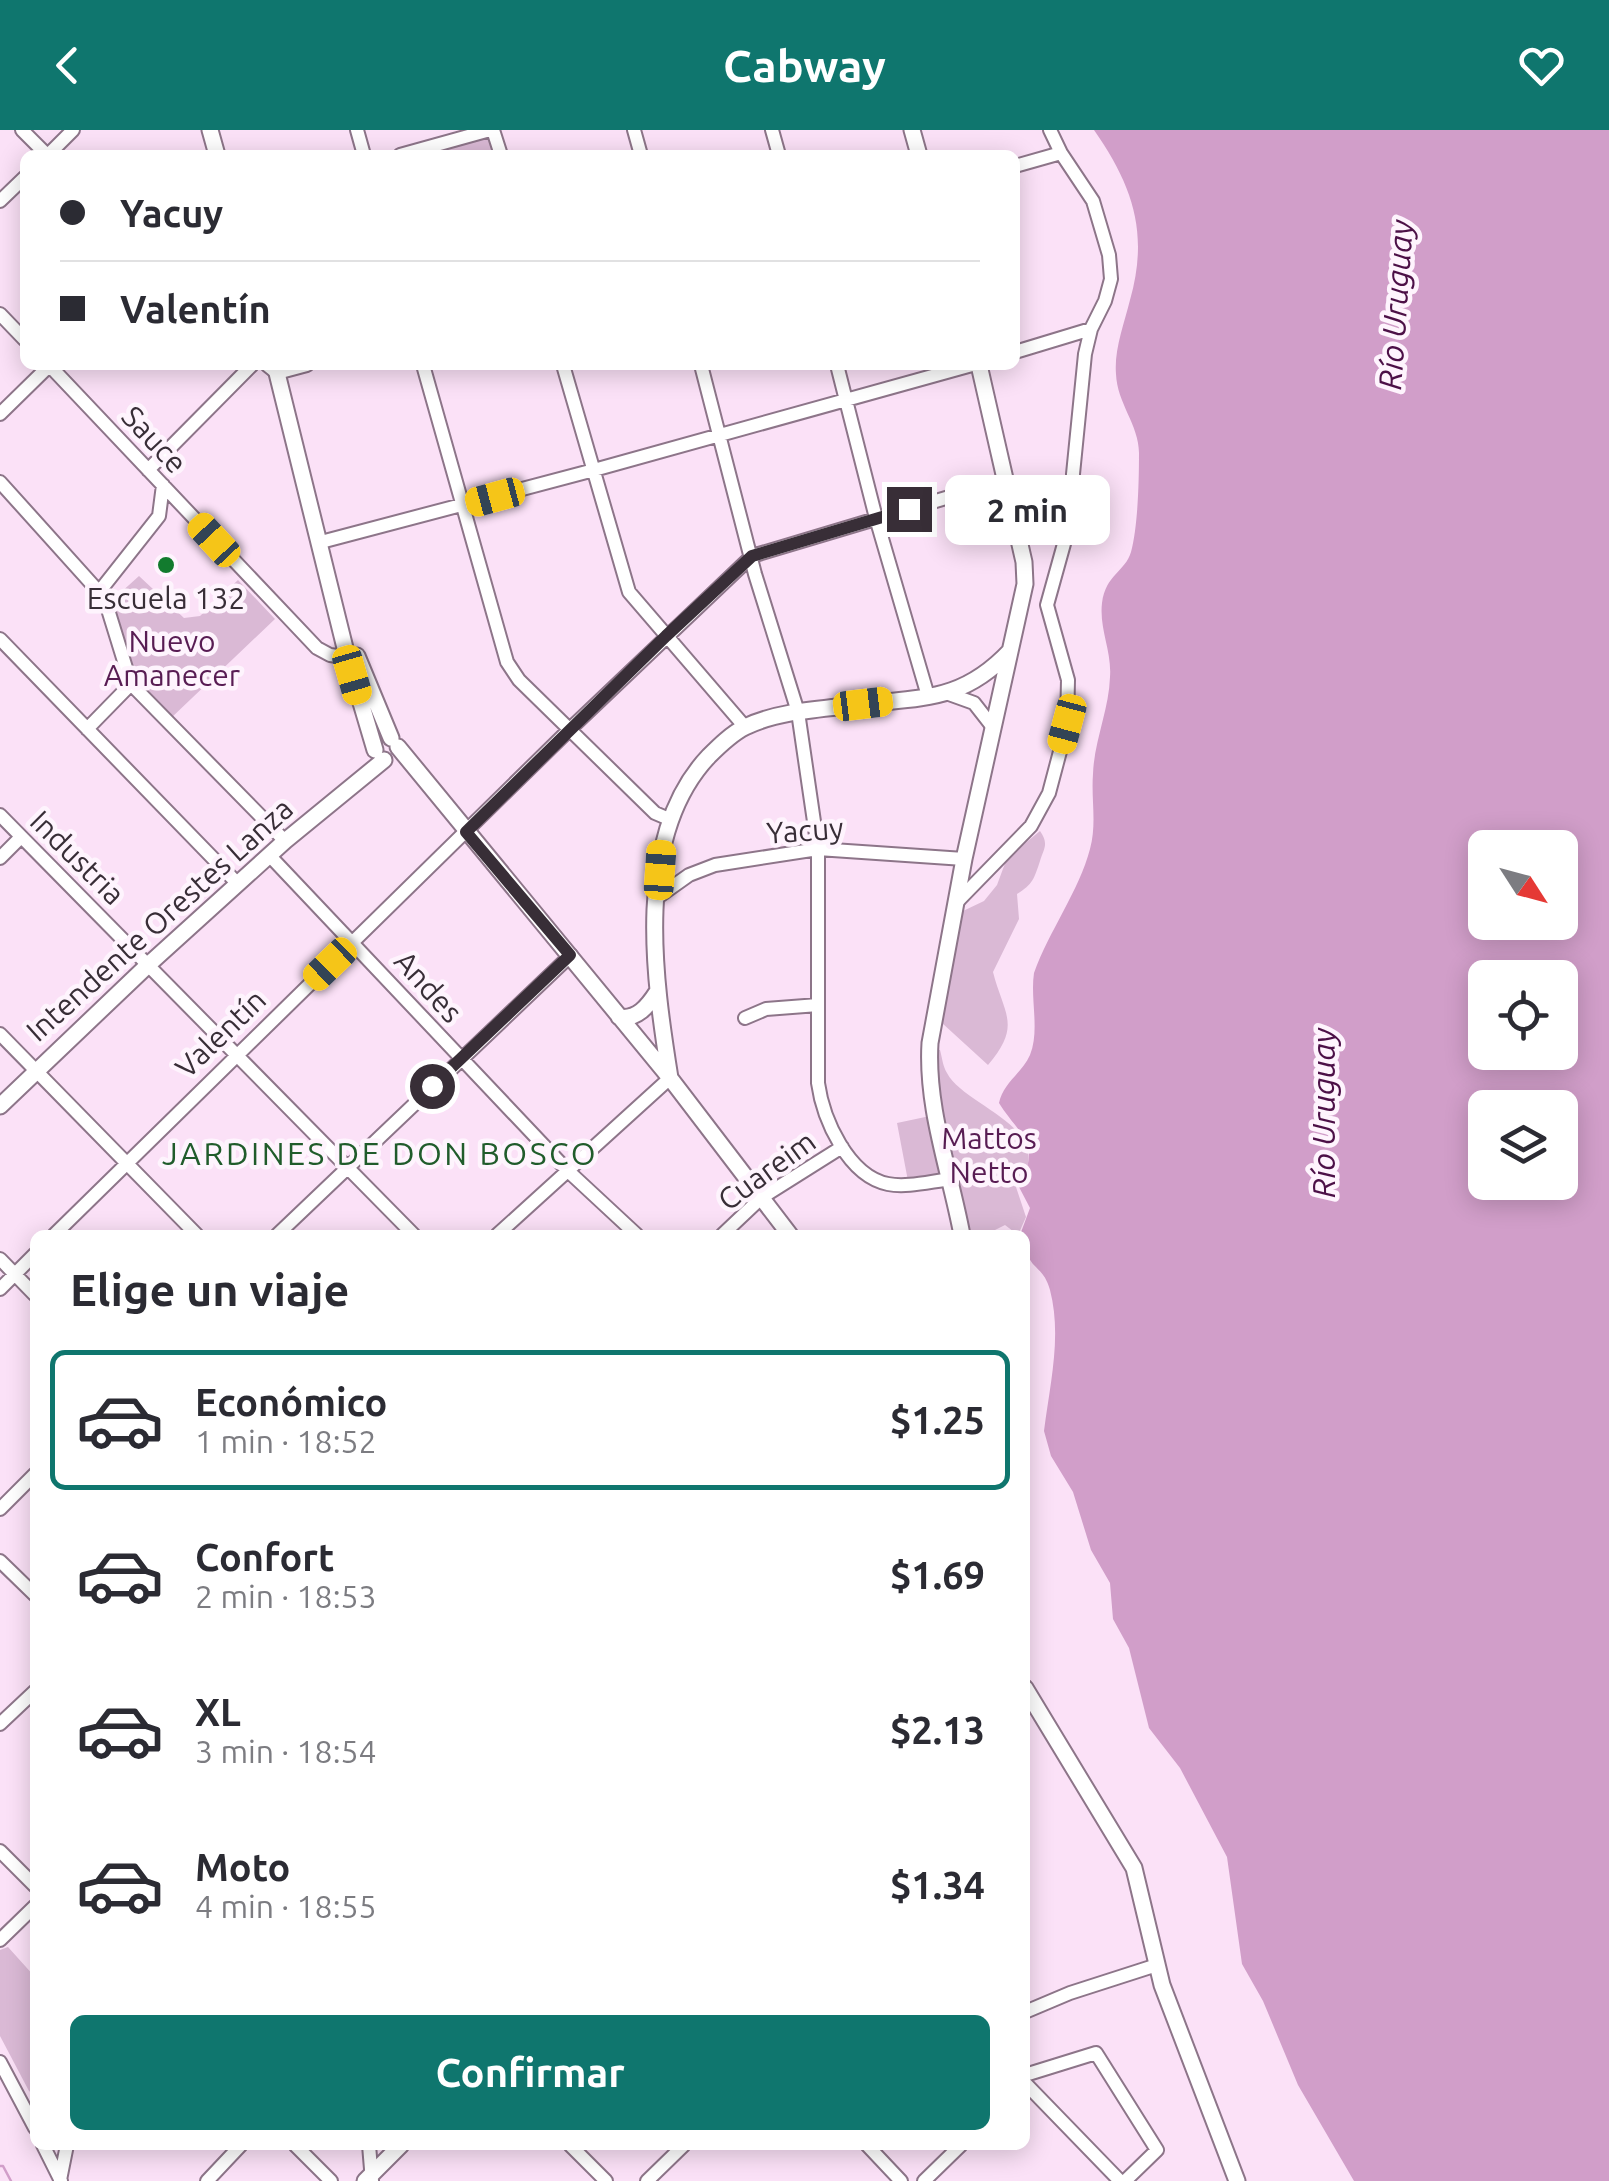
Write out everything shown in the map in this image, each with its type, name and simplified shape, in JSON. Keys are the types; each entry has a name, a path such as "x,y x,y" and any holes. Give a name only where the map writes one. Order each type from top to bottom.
{"street":[{"path":"22,130 42,150"},
{"path":"52,150 73,130"},
{"path":"418,150 492,130"},
{"path":"956,904 1036,817 1049,794 1067,724 1068,680 1047,604 1072,515 1080,405 1091,329 1110,279 1109,255 1093,201 1050,130"},
{"path":"1020,165 1061,153"},
{"path":"0,201 20,182"},
{"path":"0,314 20,335"},
{"path":"1020,350 1091,329"},
{"path":"0,414 44,370"},
{"name":"Sauce","path":"54,370 317,648 352,658"},
{"path":"148,470 247,370"},
{"path":"274,370 352,658 386,751 412,768 570,955 786,1230"},
{"path":"424,370 506,662 519,680 655,812 668,818"},
{"path":"564,370 624,580 666,636 745,726"},
{"path":"702,370 798,712 818,849 821,1106 842,1147 869,1176 897,1185 952,1179"},
{"path":"838,370 928,696"},
{"path":"322,547 958,370"},
{"path":"961,1230 932,1102 930,1043 964,859 1025,584 1006,480 977,370"},
{"name":"Valentín","path":"59,1230 752,556 1006,480"},
{"path":"0,482 99,592 131,684 285,841"},
{"path":"99,592 159,516 163,485"},
{"path":"0,638 238,884"},
{"path":"949,694 996,666 1012,648"},
{"path":"88,728 131,684"},
{"path":"670,1078 657,992 662,843 668,818 700,766 745,726 798,712 949,694 974,703 992,726"},
{"name":"Intendente Orestes Lanza","path":"0,1106 269,855 362,780 386,751"},
{"name":"Industria","path":"0,815 409,1230"},
{"path":"0,858 22,837"},
{"name":"Yacuy","path":"658,898 689,875 715,865 818,849 964,859"},
{"name":"Andes","path":"269,855 567,1170 632,1230"},
{"path":"281,1230 570,955"},
{"path":"620,1017 636,1014 657,992"},
{"path":"745,1018 766,1009 818,1004"},
{"path":"0,1034 192,1230"},
{"path":"503,1230 670,1078"},
{"name":"Cuareim","path":"727,1230 761,1198 842,1147"},
{"path":"0,1259 30,1290"},
{"path":"0,1289 30,1259"},
{"path":"0,1509 30,1479"},
{"path":"0,1561 30,1591"},
{"path":"0,1724 30,1695"},
{"path":"1030,1696 1134,1868 1157,1965 1236,2181"},
{"path":"0,1850 30,1881"},
{"path":"0,1940 30,1911"},
{"path":"1030,2010 1157,1965"},
{"path":"1030,2077 1096,2053 1157,2150 1123,2181 1030,2084"},
{"path":"0,2062 30,2116"},
{"path":"45,2150 60,2180"},
{"path":"60,2180 66,2150"},
{"path":"206,2181 237,2150"},
{"path":"300,2150 331,2181"},
{"path":"369,2150 369,2179"},
{"path":"369,2179 396,2150"},
{"path":"575,2150 606,2181"},
{"path":"647,2181 679,2150"},
{"path":"872,2150 902,2181"},
{"path":"924,2181 956,2150"},
{"path":"1225,2154 1228,2181"}],"green space":[{"path":"483,137 491,141 494,150 439,150"},
{"name":"Nuevo Amanecer","path":"139,576 184,618 200,616 238,580 275,619 170,719 137,684 113,611 119,594"},
{"path":"1040,831 1044,849 1032,880 1017,894 1019,919 993,972 1007,1029 1005,1040 988,1065 942,1023 963,911 984,901 997,885 1007,858"},
{"name":"Mattos Netto","path":"934,1049 940,1050 946,1071 957,1086 1020,1134 1028,1149 1027,1167 1016,1187 1026,1217 1020,1230 1005,1225 995,1230 966,1230 935,1082"},
{"path":"930,1116 941,1175 908,1181 897,1123"},
{"path":"8,1947 30,1971 30,2092 0,2036 0,1950"}],"water":[{"name":"Río Uruguay","path":"1094,130 1609,130 1609,2181 1354,2181 1298,2085 1263,2001 1242,1964 1227,1857 1180,1768 1149,1728 1129,1648 1113,1619 1110,1583 1091,1550 1073,1492 1051,1456 1044,1431 1054,1360 1053,1307 1047,1281 1030,1259 1030,1230 1022,1230 1030,1208 1019,1187 1029,1149 999,1103 1030,1055 1034,1035 1034,973 1079,880 1093,830 1094,762 1110,677 1102,603 1107,586 1131,552 1138,490 1138,443 1117,385 1116,365 1138,253 1128,191"}],"waterway":[{"path":"0,2166 11,2181"}],"place":[{"name":"Escuela 132","path":"166,565"}],"district":[{"name":"JARDINES DE DON BOSCO","path":"380,1154"}],"route":[{"path":"432,1086 570,955 466,832 752,556 909,509"}]}
